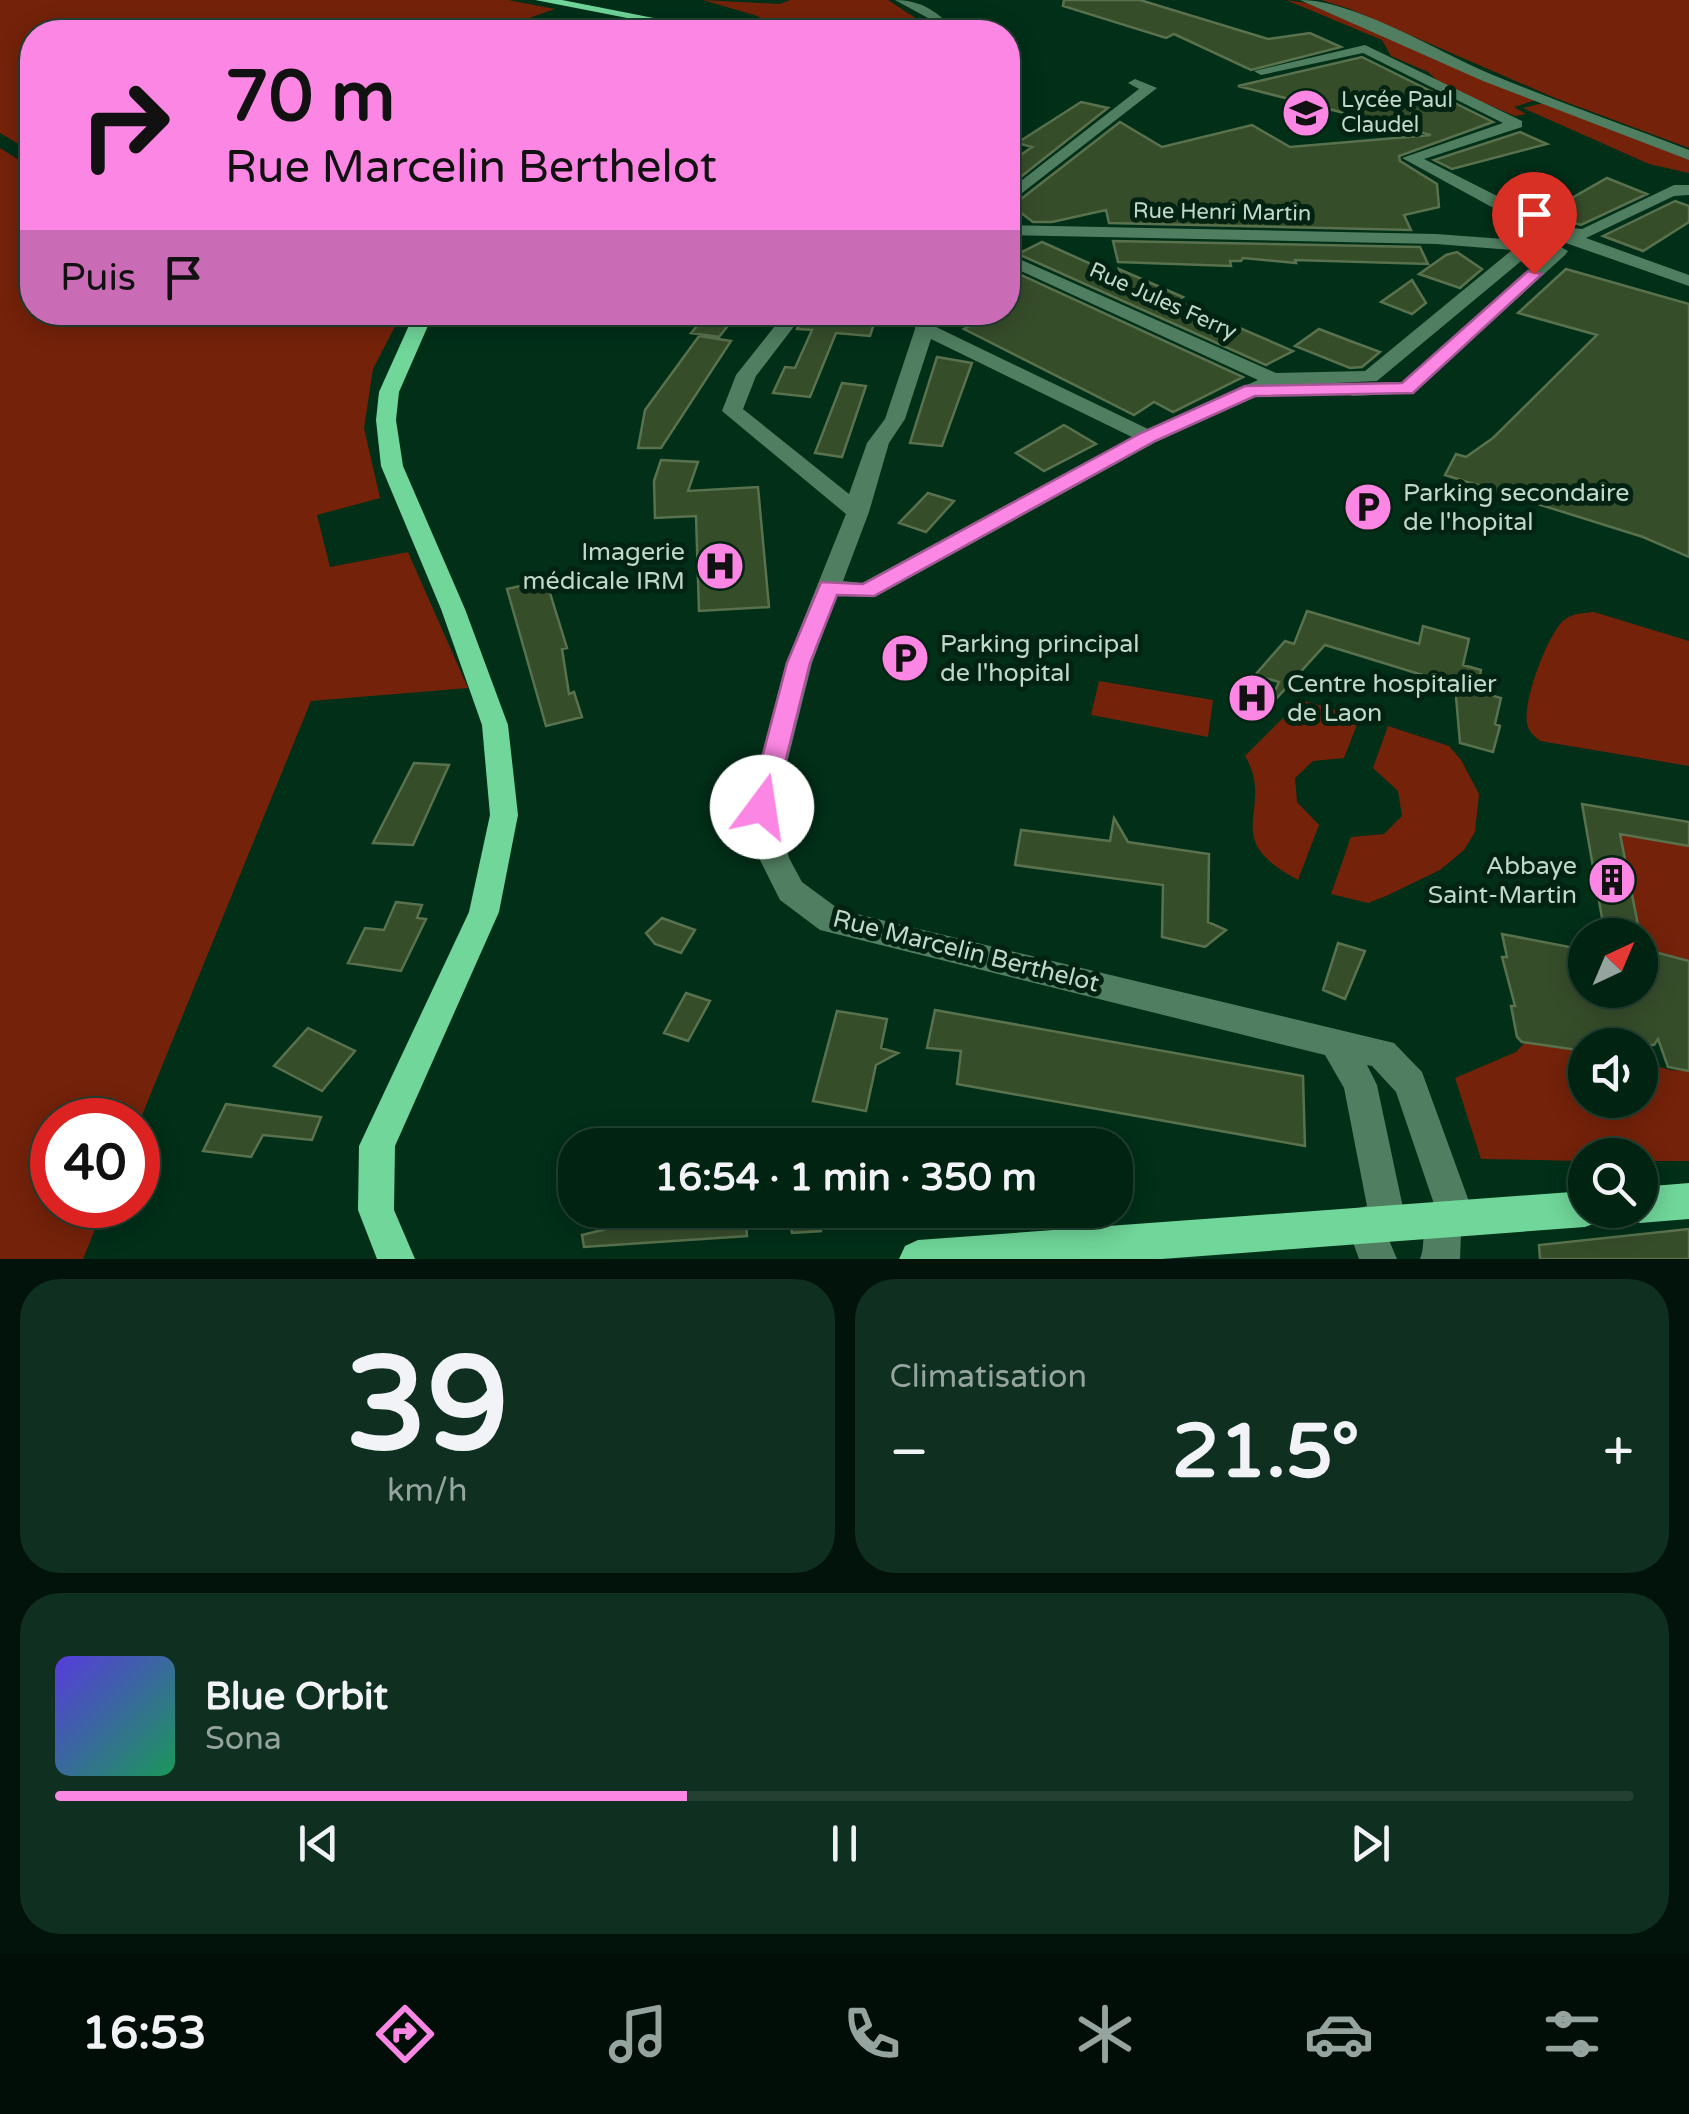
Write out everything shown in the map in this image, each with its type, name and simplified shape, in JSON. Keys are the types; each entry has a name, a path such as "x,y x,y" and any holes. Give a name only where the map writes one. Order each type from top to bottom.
{"main road":[{"path":"541,0 652,20"},
{"path":"396,1259 376,1210 377,1146 484,912 504,815 495,725 453,609 392,466 386,420 389,392 419,325"},
{"path":"1658,1204 1689,1202"},
{"path":"918,1259 1568,1210"}],"street":[{"path":"901,0 937,20"},
{"path":"1306,0 1394,34 1488,78 1689,154"},
{"path":"829,587 866,591 1148,437 1276,380 1370,377 1453,309 1520,237 1505,207 1410,158 1517,124 1366,49 1261,71"},
{"path":"1020,190 1150,88 1135,84"},
{"path":"1252,390 1406,389 1486,320 1562,243 1588,234 1668,192 1689,190"},
{"name":"Rue Henri Martin","path":"1020,230 1436,239 1520,237 1545,228 1562,243 1637,261 1689,280"},
{"name":"Rue Jules Ferry","path":"1020,264 1297,392"},
{"path":"1453,309 1486,320"},
{"path":"786,325 746,374 732,412 858,512"},
{"name":"Rue Marcelin Berthelot","path":"923,325 895,419 878,442 858,498 858,512 798,663 762,807 774,858 790,892 831,922 1382,1054 1410,1083 1449,1218"},
{"path":"934,325 1148,437"},
{"path":"1335,1042 1360,1085 1378,1259"},
{"path":"1440,1259 1449,1218"}],"shaded area":[{"path":"0,0 508,0 555,9 524,20 20,20 20,145 0,133"},
{"path":"703,0 780,4 790,0 888,0 919,20 765,20"},
{"path":"1286,0 1314,4 1536,100 1514,107 1526,114 1515,116 1442,85 1428,72 1391,56 1382,40"},
{"path":"1321,0 1689,0 1689,148 1555,98"},
{"path":"1543,103 1689,158 1689,173 1649,164 1523,108"},
{"path":"0,148 20,160 20,325 396,325 373,369 364,428 380,498 317,515 330,567 408,552 468,688 311,701 149,1098 30,1098 30,1228 96,1228 83,1259 0,1259"},
{"path":"1594,612 1689,641 1689,766 1540,741 1530,731 1529,700 1550,639 1567,618"},
{"path":"1099,681 1213,700 1208,737 1091,715"},
{"path":"1301,700 1360,717 1344,758 1313,761 1295,778 1297,802 1319,825 1298,880 1273,865 1254,836 1255,792 1245,756"},
{"path":"1388,726 1449,746 1461,760 1479,794 1475,832 1464,850 1440,870 1368,903 1331,894 1351,837 1384,834 1402,816 1398,791 1373,768"},
{"path":"1620,834 1689,846 1689,964 1681,959 1658,961 1658,918 1636,918"},
{"path":"1528,1039 1568,1047 1568,1118 1658,1118 1658,1066 1689,1071 1689,1161 1658,1161 1658,1138 1568,1138 1568,1161 1481,1159 1455,1078 1516,1052"}],"building":[{"path":"1064,0 1140,0 1268,39 1310,33 1341,47 1251,70 1174,34 1166,38 1063,6"},
{"path":"1362,57 1493,122 1399,156 1400,161 1437,184 1439,207 1404,215 1411,230 1109,223 1106,210 1052,222 1033,222 1020,212 1020,200 1120,122 1162,147 1252,125 1290,147 1431,135 1238,86"},
{"path":"1081,102 1108,108 1020,178 1020,156 1032,147 1020,141"},
{"path":"1520,132 1547,144 1452,169 1434,160"},
{"path":"1607,178 1647,194 1581,225 1544,214"},
{"path":"1675,201 1689,206 1689,222 1643,251 1603,236"},
{"path":"1113,241 1420,247 1428,264 1295,260 1296,263 1243,258 1230,261 1231,266 1118,262"},
{"path":"1042,242 1122,278 1119,269 1183,297 1177,301 1293,351 1266,365 1020,253"},
{"path":"1457,252 1482,269 1460,288 1419,274 1446,255"},
{"path":"1566,269 1689,304 1689,557 1643,537 1445,475 1456,454 1466,457 1493,438 1597,335 1518,313"},
{"path":"1020,275 1243,377 1173,412 1154,402 1134,415 964,329 972,325 1020,325"},
{"path":"1412,280 1426,303 1412,314 1381,302"},
{"path":"698,325 729,325 719,337 691,333"},
{"path":"800,325 874,325 870,336 836,333 810,397 773,393 785,367 795,368 812,330 797,329"},
{"path":"1319,329 1380,352 1362,367 1350,368 1295,346"},
{"path":"699,336 731,341 661,448 638,448 645,410"},
{"path":"937,357 972,363 942,446 910,443"},
{"path":"842,383 866,386 842,457 815,453"},
{"path":"1064,425 1096,444 1044,471 1016,453"},
{"path":"661,460 698,462 688,491 758,487 769,607 699,611 696,516 655,518 654,481"},
{"path":"928,493 954,501 926,532 899,523"},
{"path":"546,580 567,648 562,649 569,694 574,692 582,717 546,726 507,589"},
{"path":"1307,611 1419,644 1423,626 1469,639 1463,665 1481,670 1477,691 1501,698 1495,724 1500,726 1493,752 1460,743 1455,685 1325,645 1274,701 1271,699 1279,682 1255,675 1285,641 1294,644"},
{"path":"414,763 449,765 413,845 373,843"},
{"name":"Abbaye Saint-Martin","path":"1582,804 1689,822 1689,846 1620,834 1637,918 1602,918"},
{"path":"1114,818 1128,842 1209,854 1208,922 1226,930 1205,947 1162,937 1163,885 1015,865 1021,830 1110,841"},
{"path":"396,902 422,905 417,918 426,919 401,971 348,963 365,928 384,930"},
{"path":"662,918 695,930 681,953 655,944 646,933"},
{"path":"1502,934 1568,947 1568,1008 1658,1008 1658,953 1689,961 1689,1071 1668,1067 1658,1028 1568,1028 1568,1049 1522,1042 1517,1037 1511,1006 1515,1006 1502,957 1507,957"},
{"path":"1338,943 1365,951 1345,999 1323,990"},
{"path":"686,993 710,1001 688,1041 664,1033"},
{"path":"935,1010 1303,1076 1305,1146 957,1084 961,1051 927,1048"},
{"path":"837,1011 887,1019 881,1048 898,1053 876,1065 866,1111 813,1101"},
{"path":"308,1028 355,1051 322,1091 274,1066"},
{"path":"226,1104 321,1117 312,1140 263,1135 251,1157 203,1151"},
{"path":"610,1228 746,1228 747,1236 584,1247 582,1235"},
{"path":"791,1228 821,1231 792,1233"},
{"path":"1689,1229 1689,1259 1540,1259 1539,1245"}],"place":[{"name":"Lycée Paul Claudel","path":"1306,113"},
{"name":"Parking secondaire de l'hopital","path":"1368,507"},
{"name":"Imagerie médicale IRM","path":"720,566"},
{"name":"Parking principal de l'hopital","path":"905,658"},
{"name":"Centre hospitalier de Laon","path":"1252,698"},
{"name":"Abbaye Saint-Martin","path":"1612,880"}],"route":[{"path":"762,807 798,663 829,587 866,591 1148,437 1252,390 1406,389 1534,274"}]}
